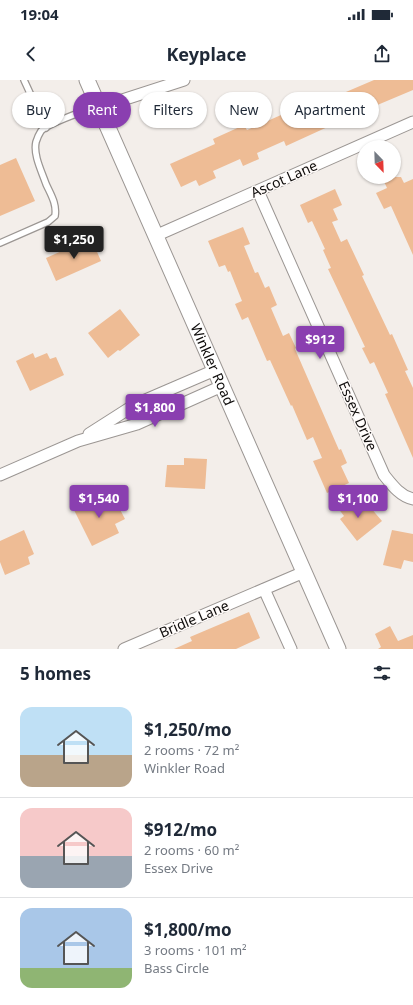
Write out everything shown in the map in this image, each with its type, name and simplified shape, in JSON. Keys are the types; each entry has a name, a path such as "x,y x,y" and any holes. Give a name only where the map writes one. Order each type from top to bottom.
{"street":[{"name":"Winkler Road","path":"87,80 93,92"},
{"path":"131,97 184,80"},
{"name":"Ascot Lane","path":"155,236 413,122"},
{"name":"Winkler Road","path":"108,128 338,649"},
{"name":"Essex Drive","path":"258,191 384,475 395,489 413,499"},
{"path":"78,441 136,404 215,370"},
{"path":"0,475 78,441 137,424 222,386"},
{"name":"Bridle Lane","path":"124,649 304,572"},
{"path":"264,589 291,649"}],"lane":[{"path":"24,80 30,92"},
{"path":"0,243 48,222 55,216 56,208 40,168 37,156 36,143 41,131 46,128"}],"building":[{"path":"374,80 413,80 413,90 379,104 379,92 346,92"},
{"path":"280,115 280,128 325,128 286,146 284,141 257,153 259,159 243,166 240,159 213,171 216,178 199,186 196,180 181,187 170,164 215,144 213,139 237,128 246,128 247,130 252,128 272,128 272,119"},
{"path":"16,158 35,201 0,216 0,165"},
{"path":"401,177 404,183 413,179 413,255 391,206 384,209 376,193 387,188 385,184 401,184"},
{"path":"335,189 342,205 333,209 338,220 332,222 341,242 347,239 364,275 362,276 390,335 392,334 408,370 405,371 413,388 413,458 385,394 388,393 374,362 370,364 362,348 365,347 328,269 331,268 323,250 325,249 312,221 308,223 300,205"},
{"path":"243,227 250,244 244,246 255,273 258,272 265,288 269,286 277,305 271,308 283,336 289,333 339,450 341,449 347,463 341,466 349,483 327,493 313,461 322,458 313,437 307,440 270,360 267,361 248,317 242,320 235,304 242,301 230,271 228,272 225,265 219,267 208,241"},
{"path":"91,238 101,261 56,281 46,258"},
{"path":"120,309 140,335 120,351 118,350 108,358 88,333"},
{"path":"33,353 35,358 47,353 50,359 56,357 64,375 30,391 16,361"},
{"path":"184,458 207,459 205,489 165,487 167,465 184,465"},
{"path":"113,496 125,519 115,524 119,533 92,546 73,508 94,497 97,504"},
{"path":"352,497 364,511 370,507 382,521 357,541 340,519 344,516 338,508"},
{"path":"24,530 34,554 28,557 30,564 5,575 0,562 0,541"},
{"path":"392,530 413,534 413,562 404,560 401,569 383,565"},
{"path":"249,612 260,638 236,649 174,649 192,641 190,637"},
{"path":"390,626 398,641 413,635 413,649 378,649 381,647 375,634"}]}
